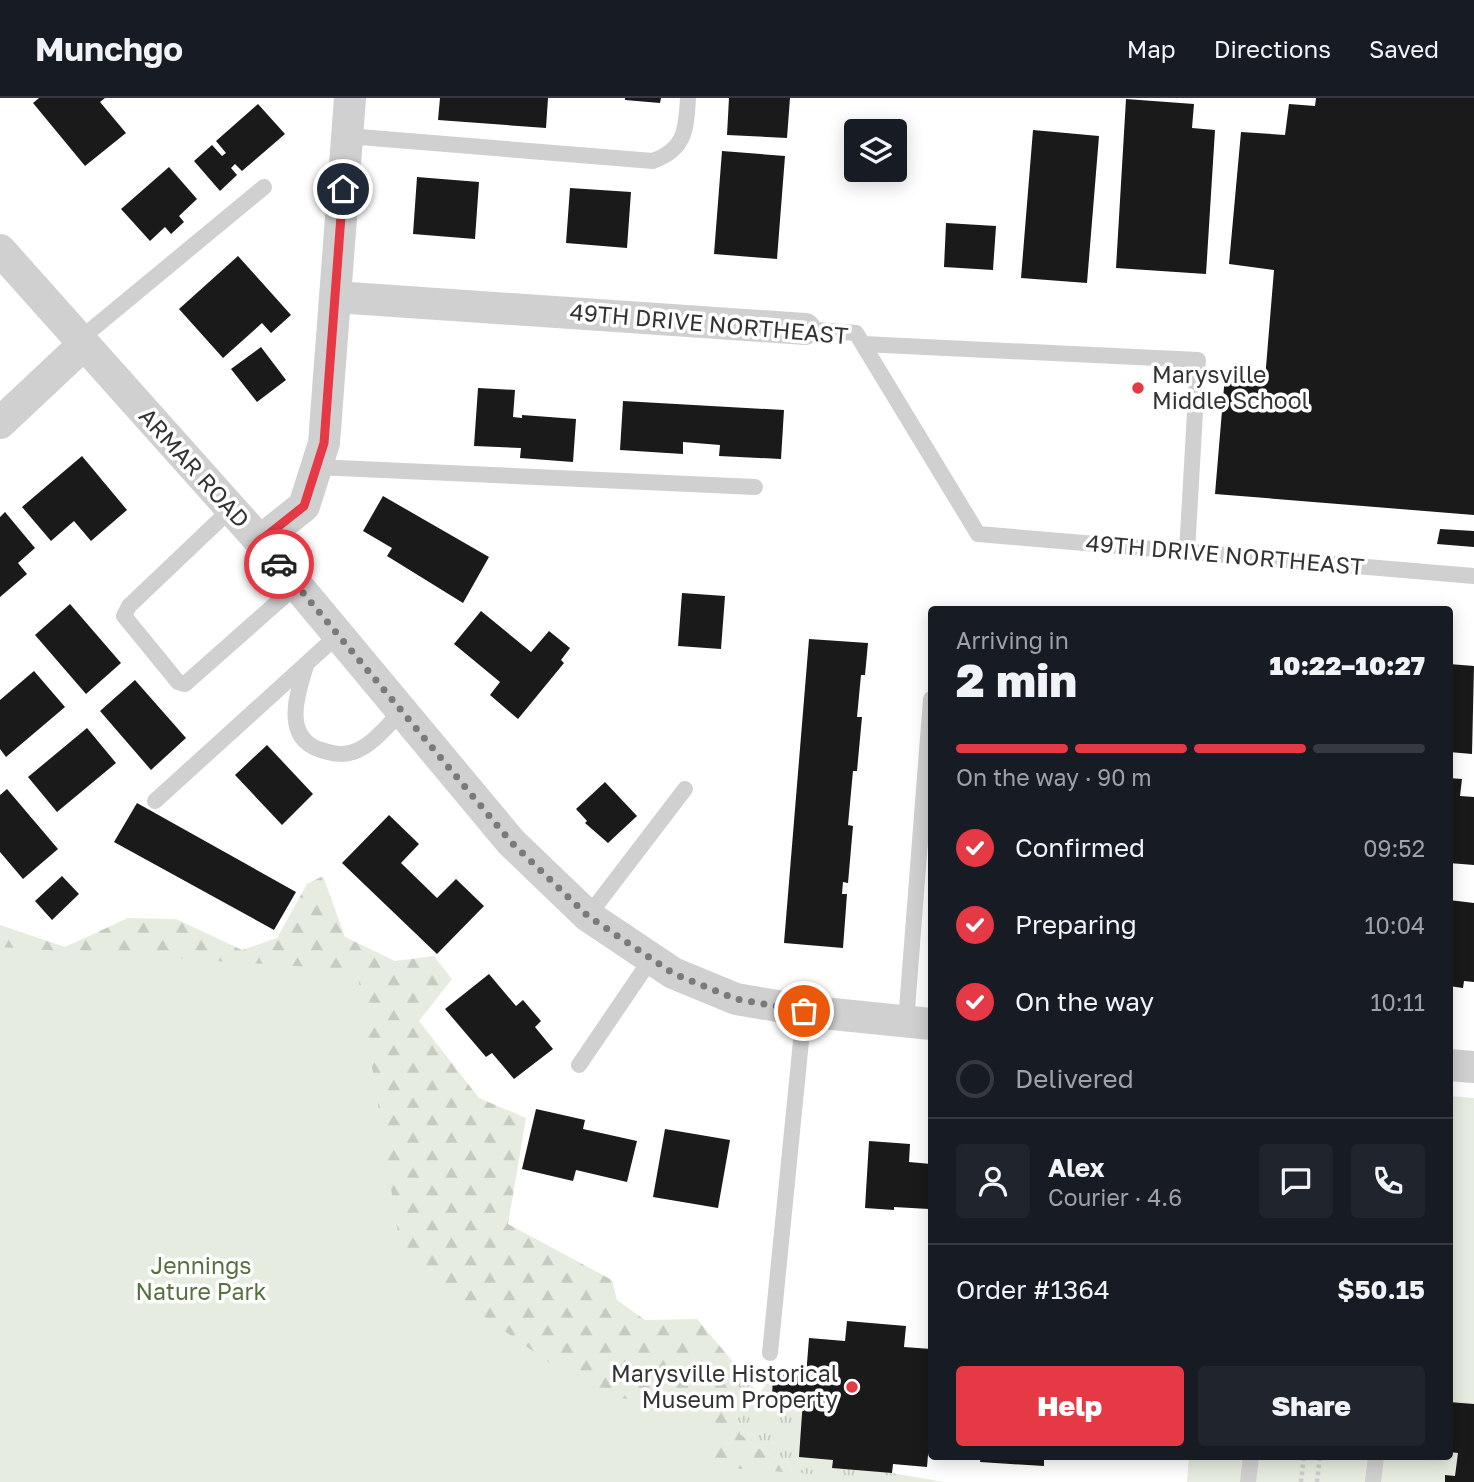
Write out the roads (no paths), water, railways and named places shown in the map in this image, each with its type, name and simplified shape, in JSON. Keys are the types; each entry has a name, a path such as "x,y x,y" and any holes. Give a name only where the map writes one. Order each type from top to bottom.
{"street":[{"path":"260,541 304,506 324,443 350,98"},
{"name":"ARMAR ROAD","path":"0,250 260,541 511,842 588,916 674,974 736,999 804,1011 919,1023"},
{"name":"49TH DRIVE NORTHEAST","path":"335,297 805,329"},
{"path":"0,423 81,342"},
{"path":"1453,1065 1474,1067"}],"lane":[{"path":"347,136 653,161 675,149 682,137 688,98"},
{"path":"81,342 264,187"},
{"name":"49TH DRIVE NORTHEAST","path":"805,329 856,332 978,534 1474,576"},
{"path":"863,344 1198,360 1187,552"},
{"path":"316,467 755,487"},
{"path":"231,509 129,606 124,616 178,682 186,684 297,584"},
{"path":"155,801 338,635"},
{"path":"307,664 296,698 295,717 301,738 313,747 342,754 355,752 375,738 402,711"},
{"path":"919,1023 928,780"},
{"path":"588,916 685,789"},
{"path":"579,1065 651,959"},
{"path":"770,1353 804,1011"},
{"path":"1248,1482 1251,1460"},
{"path":"1373,1482 1376,1460"}],"place":[{"name":"Marysville Middle School","path":"1138,388"},
{"name":"Marysville Historical Museum Property","path":"852,1387"}],"park label":[{"name":"Jennings Nature Park","path":"201,1279"}]}
